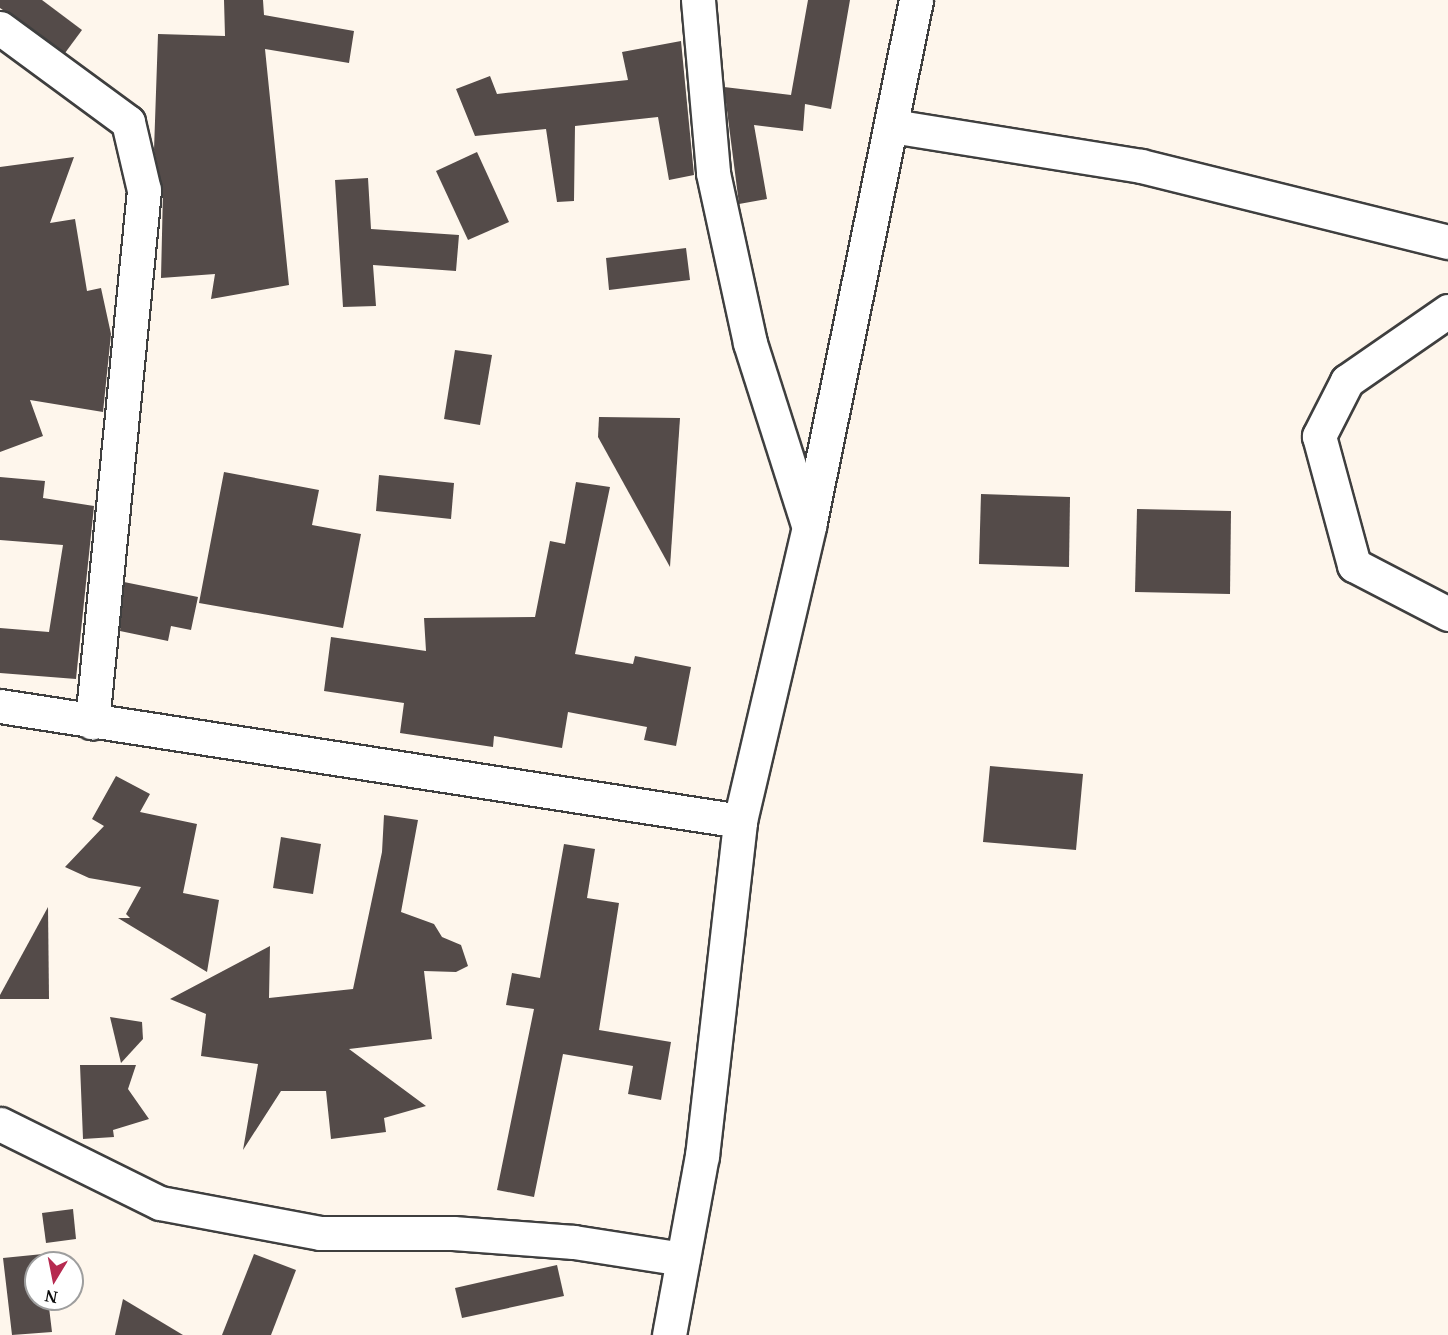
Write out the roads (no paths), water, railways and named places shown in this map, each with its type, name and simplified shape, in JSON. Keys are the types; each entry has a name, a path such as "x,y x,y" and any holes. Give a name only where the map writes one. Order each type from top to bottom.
{"street":[{"path":"698,0 713,173 750,343 809,526"},
{"path":"669,1335 702,1156 740,821 809,526 916,0"},
{"path":"0,28 128,122 144,190 92,722"},
{"path":"892,126 1141,166 1448,242"},
{"path":"1448,311 1347,381 1319,436 1354,565 1448,614"},
{"path":"0,706 740,821"},
{"path":"0,1124 160,1203 320,1233 453,1233 574,1242 683,1259"}]}
